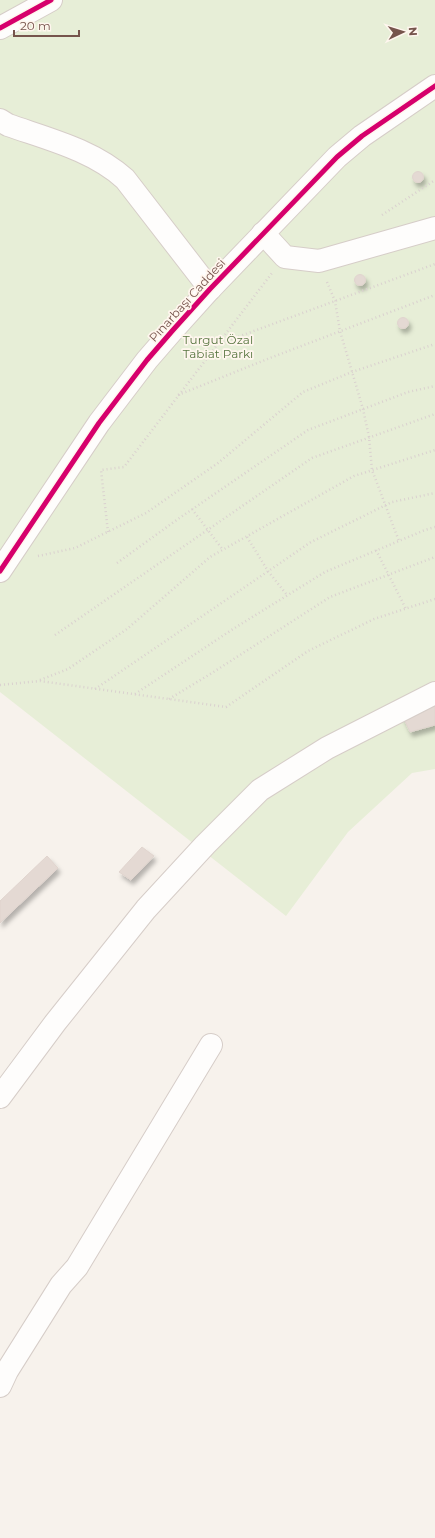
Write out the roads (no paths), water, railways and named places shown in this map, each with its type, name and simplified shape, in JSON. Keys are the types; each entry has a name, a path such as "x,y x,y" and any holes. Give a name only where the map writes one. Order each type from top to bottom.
{"street":[{"path":"0,28 51,0"},
{"name":"Pınarbaşı Caddesi","path":"3,567 72,462 122,391 210,288 337,157 362,136 435,86"},
{"path":"0,120 8,125 88,154 110,166 125,179 210,288"},
{"path":"263,233 285,257 318,261 435,228"},
{"path":"0,1097 60,1017 146,909 205,845 260,790 327,748 435,693"},
{"path":"0,1386 7,1371 61,1285 77,1267 211,1045"}],"park label":[{"name":"Turgut Özal Tabiat Parkı","path":"218,346"}]}
